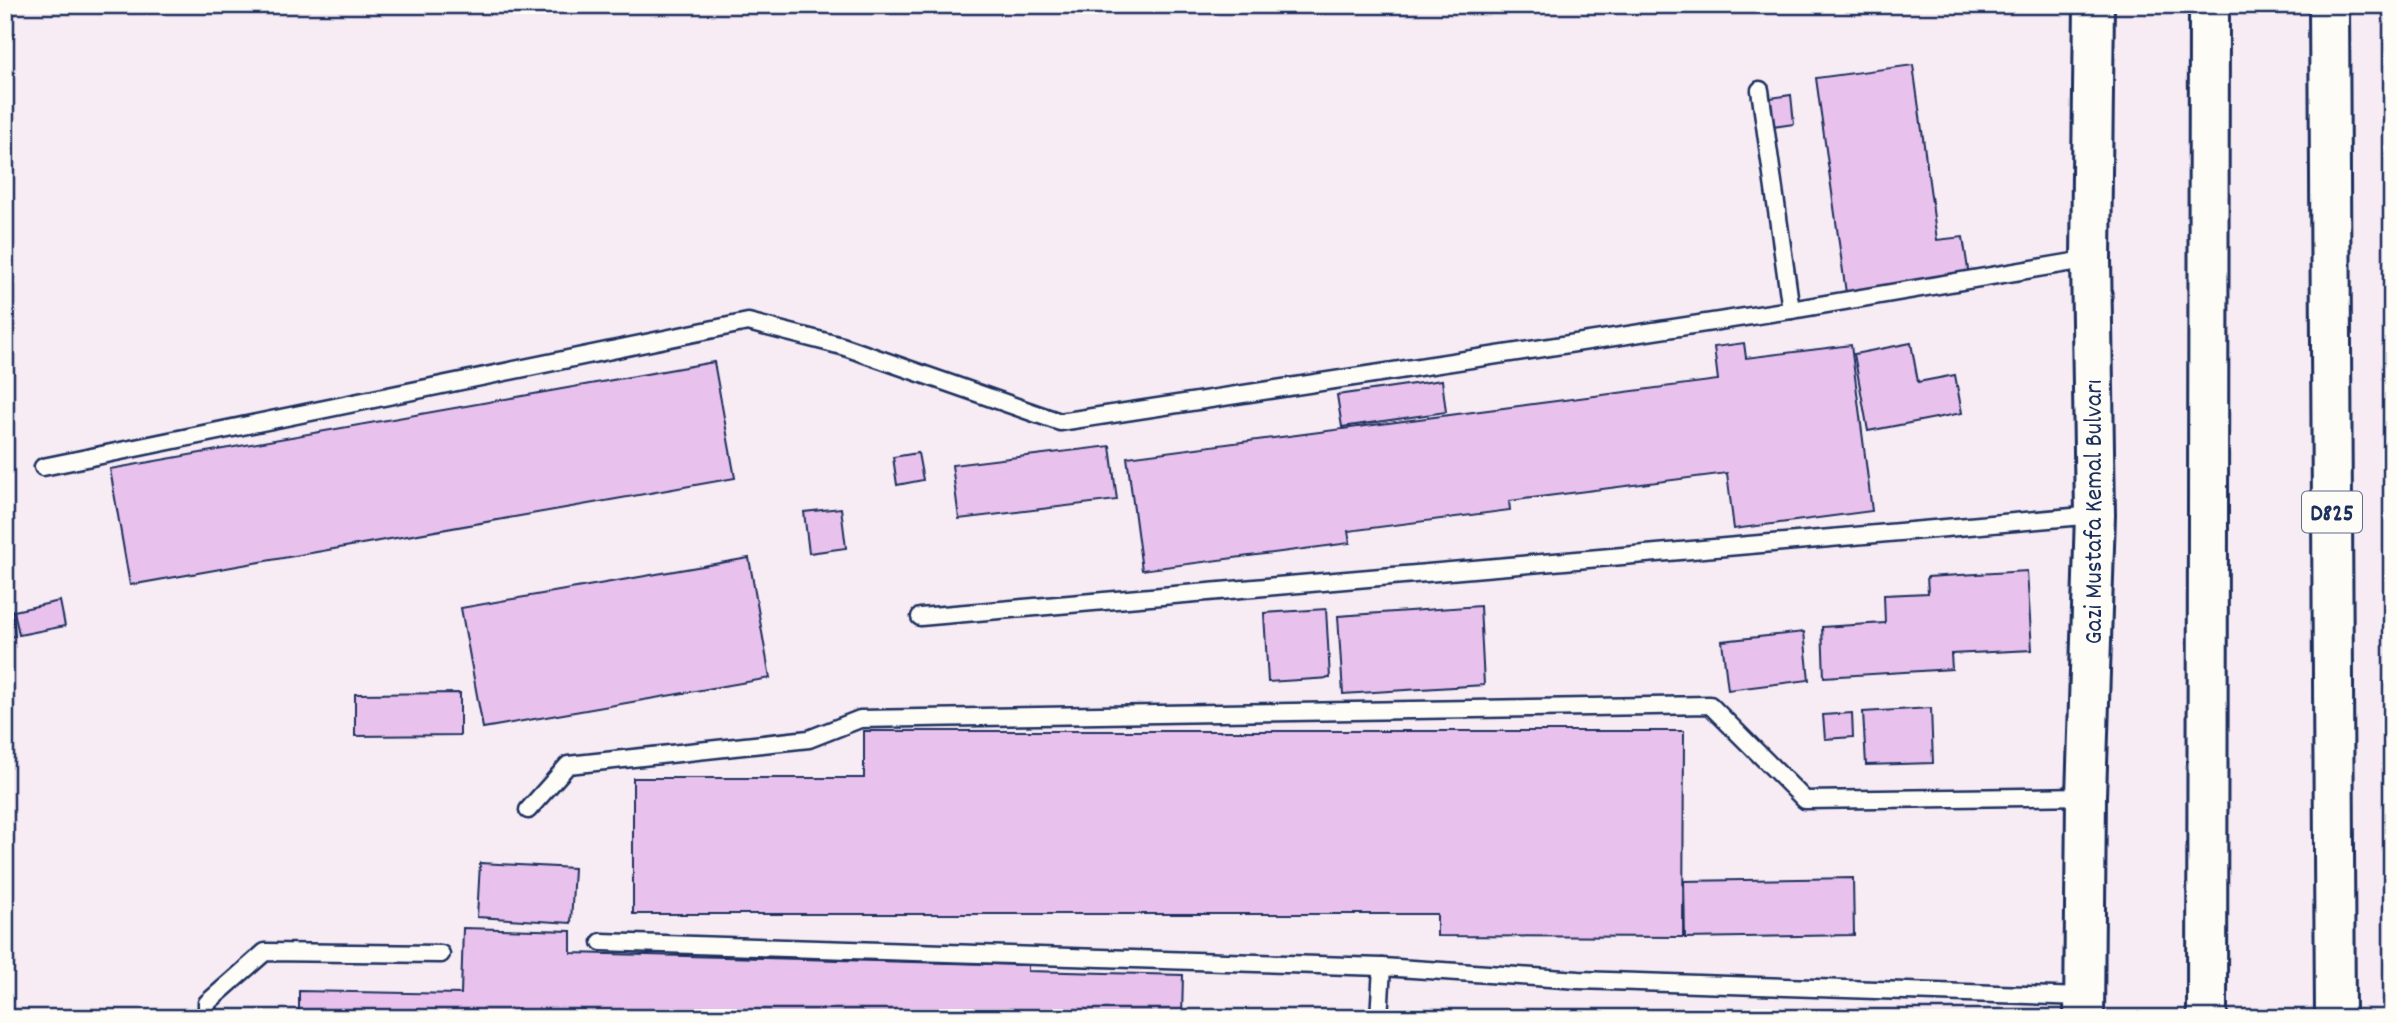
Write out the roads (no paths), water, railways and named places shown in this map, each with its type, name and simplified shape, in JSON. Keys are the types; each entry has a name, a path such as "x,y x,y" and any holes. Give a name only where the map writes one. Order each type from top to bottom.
{"main road":[{"name":"Gazi Mustafa Kemal Bulvarı","path":"2084,1007 2086,796 2095,515 2091,260 2094,5"},
{"path":"2207,1018 2209,5"},
{"name":"D825","path":"2329,5 2335,1018"}],"lane":[{"path":"1760,90 1791,310"},
{"path":"43,467 748,322 842,346 1060,422 1791,310 2091,260"},
{"path":"920,617 2095,515"},
{"path":"528,810 568,765 809,739 860,719 1710,705 1805,800 2086,796"},
{"path":"601,942 1381,967 2084,1007"},
{"path":"207,1018 207,1003 265,952 441,954"},
{"path":"1379,1018 1381,967"}]}
